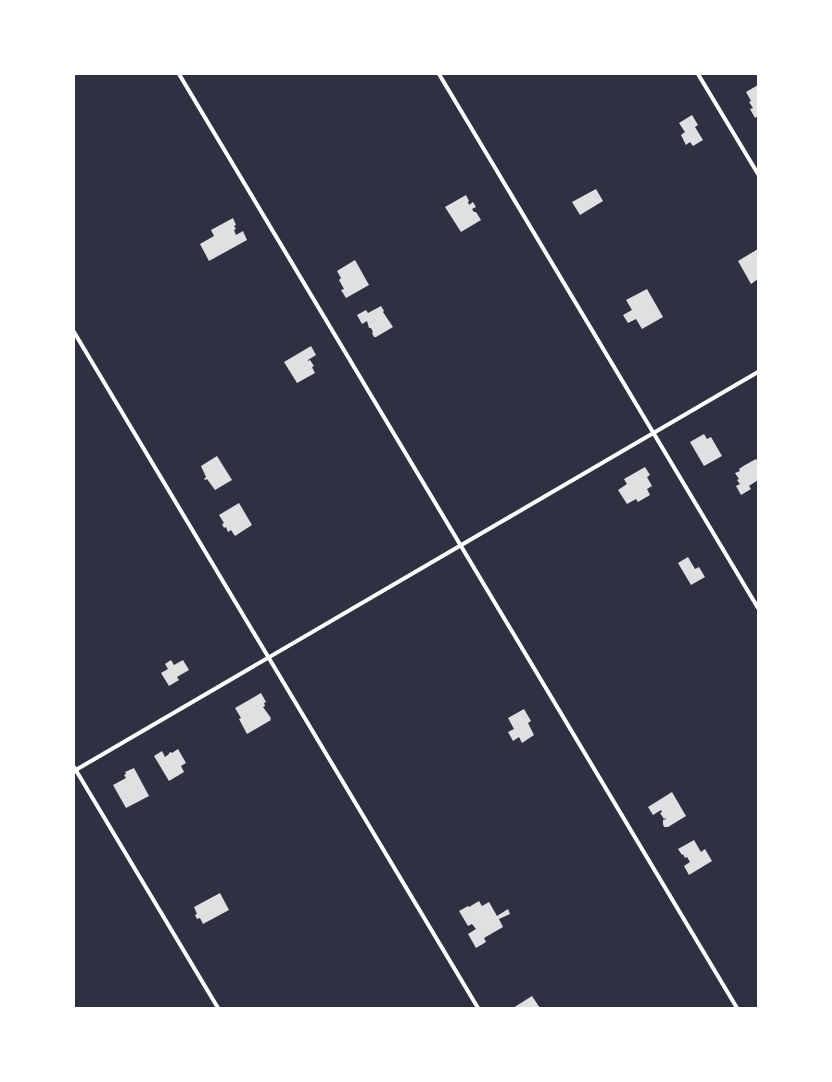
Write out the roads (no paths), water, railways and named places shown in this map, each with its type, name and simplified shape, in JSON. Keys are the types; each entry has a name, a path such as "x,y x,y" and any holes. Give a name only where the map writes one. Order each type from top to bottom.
{"street":[{"path":"180,74 737,1008"},
{"path":"439,74 758,608"},
{"path":"698,74 758,174"},
{"path":"74,332 478,1008"},
{"path":"218,1008 75,769 758,372"}]}
